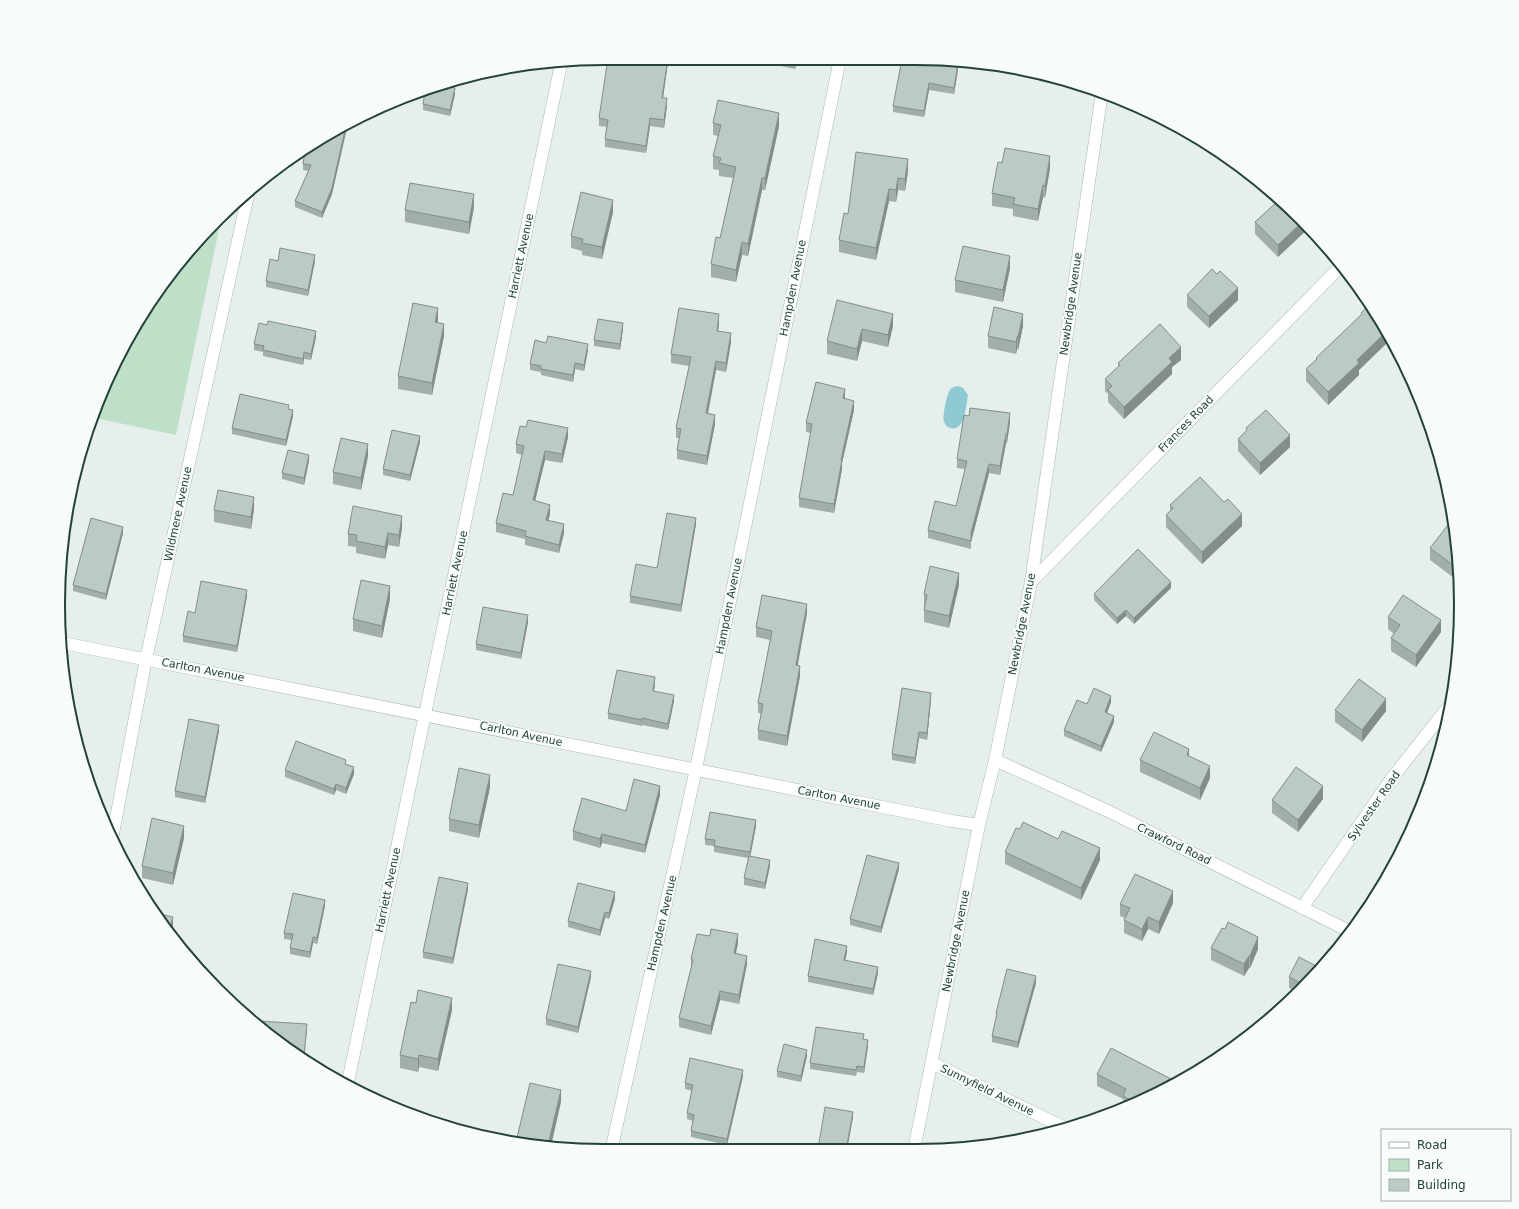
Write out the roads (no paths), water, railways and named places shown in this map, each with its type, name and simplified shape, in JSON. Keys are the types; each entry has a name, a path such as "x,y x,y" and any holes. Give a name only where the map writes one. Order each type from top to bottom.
{"street":[{"name":"Hampden Avenue","path":"613,1144 696,769 839,65"},
{"name":"Harriett Avenue","path":"349,1079 560,67"},
{"name":"Newbridge Avenue","path":"915,1144 979,825 995,760 1031,582 1101,99"},
{"name":"Wildmere Avenue","path":"114,828 146,659 247,201"},
{"name":"Frances Road","path":"1031,582 1338,270"},
{"name":"Carlton Avenue","path":"66,643 952,821 979,825"},
{"name":"Sylvester Road","path":"1302,908 1392,778 1443,713"},
{"name":"Crawford Road","path":"995,760 1108,811 1346,929"},
{"name":"Sunnyfield Avenue","path":"932,1063 1057,1125"}],"water":[{"path":"958,386 963,388 968,395 962,422 956,428 951,428 946,426 944,422 944,410 950,390"}]}
